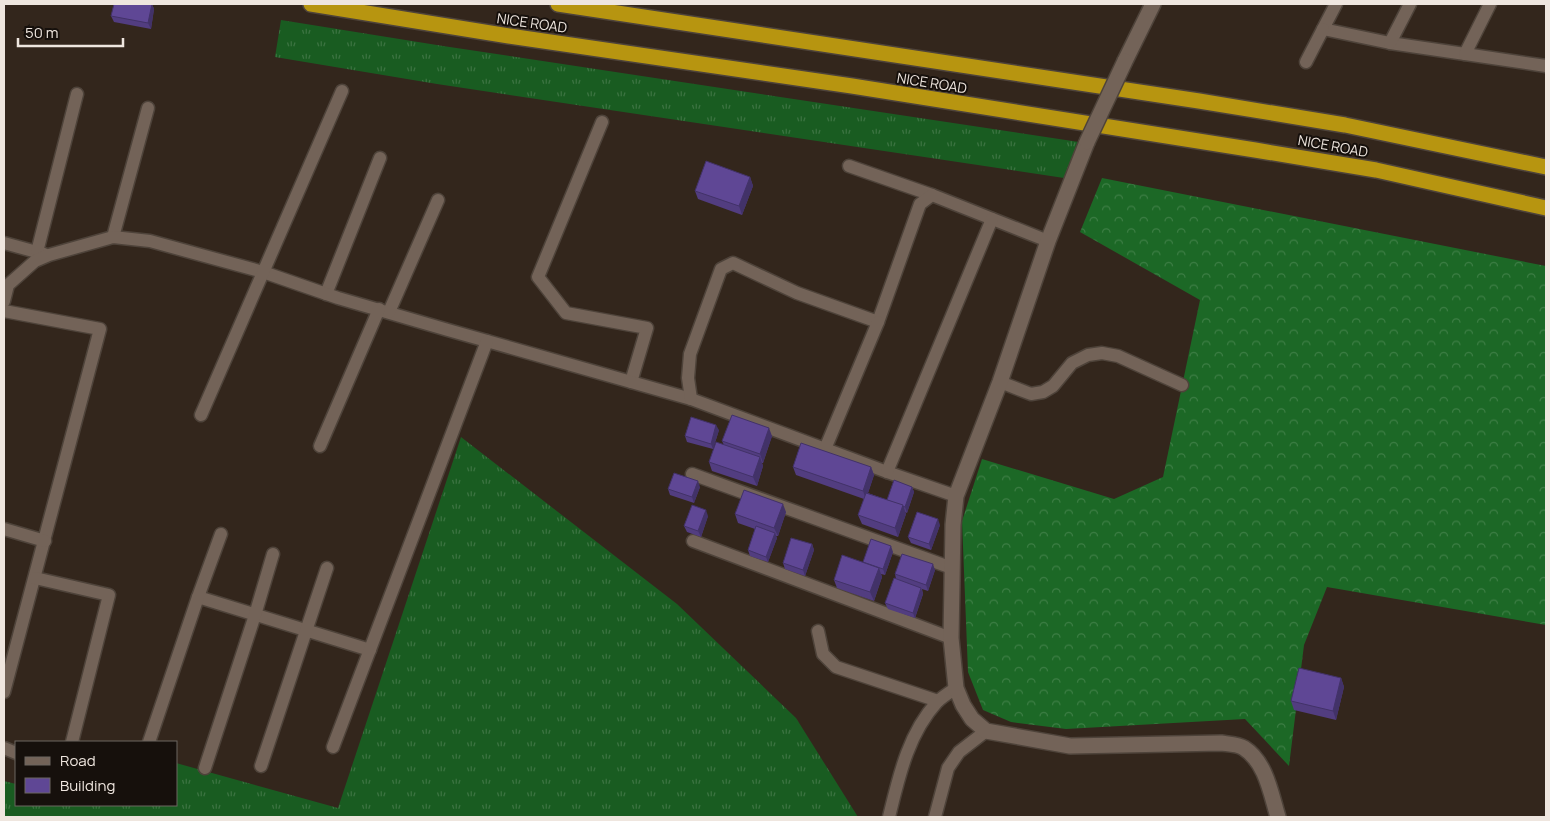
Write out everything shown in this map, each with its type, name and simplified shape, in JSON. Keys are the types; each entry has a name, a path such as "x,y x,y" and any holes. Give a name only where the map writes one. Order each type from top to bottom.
{"highway":[{"name":"NICE ROAD","path":"311,4 1264,151 1376,170 1546,208"},
{"name":"NICE ROAD","path":"558,4 1326,122 1546,167"}],"street":[{"path":"1153,4 1087,142 1048,241 1000,382 956,496 953,525 951,638 956,688 963,705 972,719 986,730 1070,746 1221,743 1243,747 1258,760 1278,817"},
{"path":"1306,62 1336,4"},
{"path":"1390,43 1410,4"},
{"path":"1465,54 1490,4"},
{"path":"1323,29 1390,43 1546,66"},
{"path":"201,415 342,92"},
{"path":"4,301 8,285 43,253 77,94"},
{"path":"113,237 148,108"},
{"path":"602,122 538,277 566,313 647,328 631,382"},
{"path":"326,294 380,158"},
{"path":"849,166 932,195 1048,241"},
{"path":"825,449 878,322 920,204 932,195"},
{"path":"320,446 438,200"},
{"path":"887,472 992,219"},
{"path":"4,243 43,253 113,237 150,241 264,272 326,294 487,341 691,398 956,496"},
{"path":"691,398 688,378 690,354 721,269 733,264 796,293 878,322"},
{"path":"4,311 100,330 4,692"},
{"path":"333,747 487,341"},
{"path":"1000,382 1031,394 1043,392 1053,386 1072,363 1088,355 1102,353 1118,356 1182,385"},
{"path":"692,474 952,568"},
{"path":"4,529 45,541"},
{"path":"149,741 221,534"},
{"path":"693,541 951,638"},
{"path":"205,768 273,554"},
{"path":"261,766 327,568"},
{"path":"35,578 110,596 72,741"},
{"path":"198,597 370,650"},
{"path":"818,631 823,654 836,667 938,701"},
{"path":"889,817 903,761 920,724 938,701 956,688"},
{"path":"935,817 948,768 959,752 986,730"}],"green space":[{"path":"281,20 1079,142 1064,178 437,84 275,57"},
{"path":"1102,178 1546,266 1546,625 1327,587 1304,645 1289,766 1245,719 1066,729 1011,722 983,710 968,672 962,521 982,459 1114,499 1163,477 1200,300 1080,232"},
{"path":"461,437 677,604 796,718 858,817 4,817 4,781 15,784 15,806 178,806 178,764 338,808"}],"building":[{"path":"114,4 152,4 148,23 111,16"},
{"path":"706,161 750,177 739,206 695,191"},
{"path":"732,415 769,428 760,454 722,441"},
{"path":"691,417 716,425 711,444 685,436"},
{"path":"716,442 760,457 753,477 709,462"},
{"path":"801,443 871,467 863,491 793,467"},
{"path":"674,473 698,481 692,497 668,489"},
{"path":"894,480 912,487 905,507 887,500"},
{"path":"744,490 783,504 774,528 735,514"},
{"path":"866,493 903,505 895,528 858,515"},
{"path":"692,505 706,510 698,531 684,526"},
{"path":"917,512 938,519 929,544 908,537"},
{"path":"756,526 775,533 766,557 748,550"},
{"path":"791,538 812,544 803,570 783,563"},
{"path":"871,539 891,546 883,569 863,562"},
{"path":"902,554 933,564 926,585 895,574"},
{"path":"842,555 879,568 870,592 834,580"},
{"path":"894,578 921,588 913,613 885,603"},
{"path":"1299,668 1341,678 1333,711 1291,701"}]}
